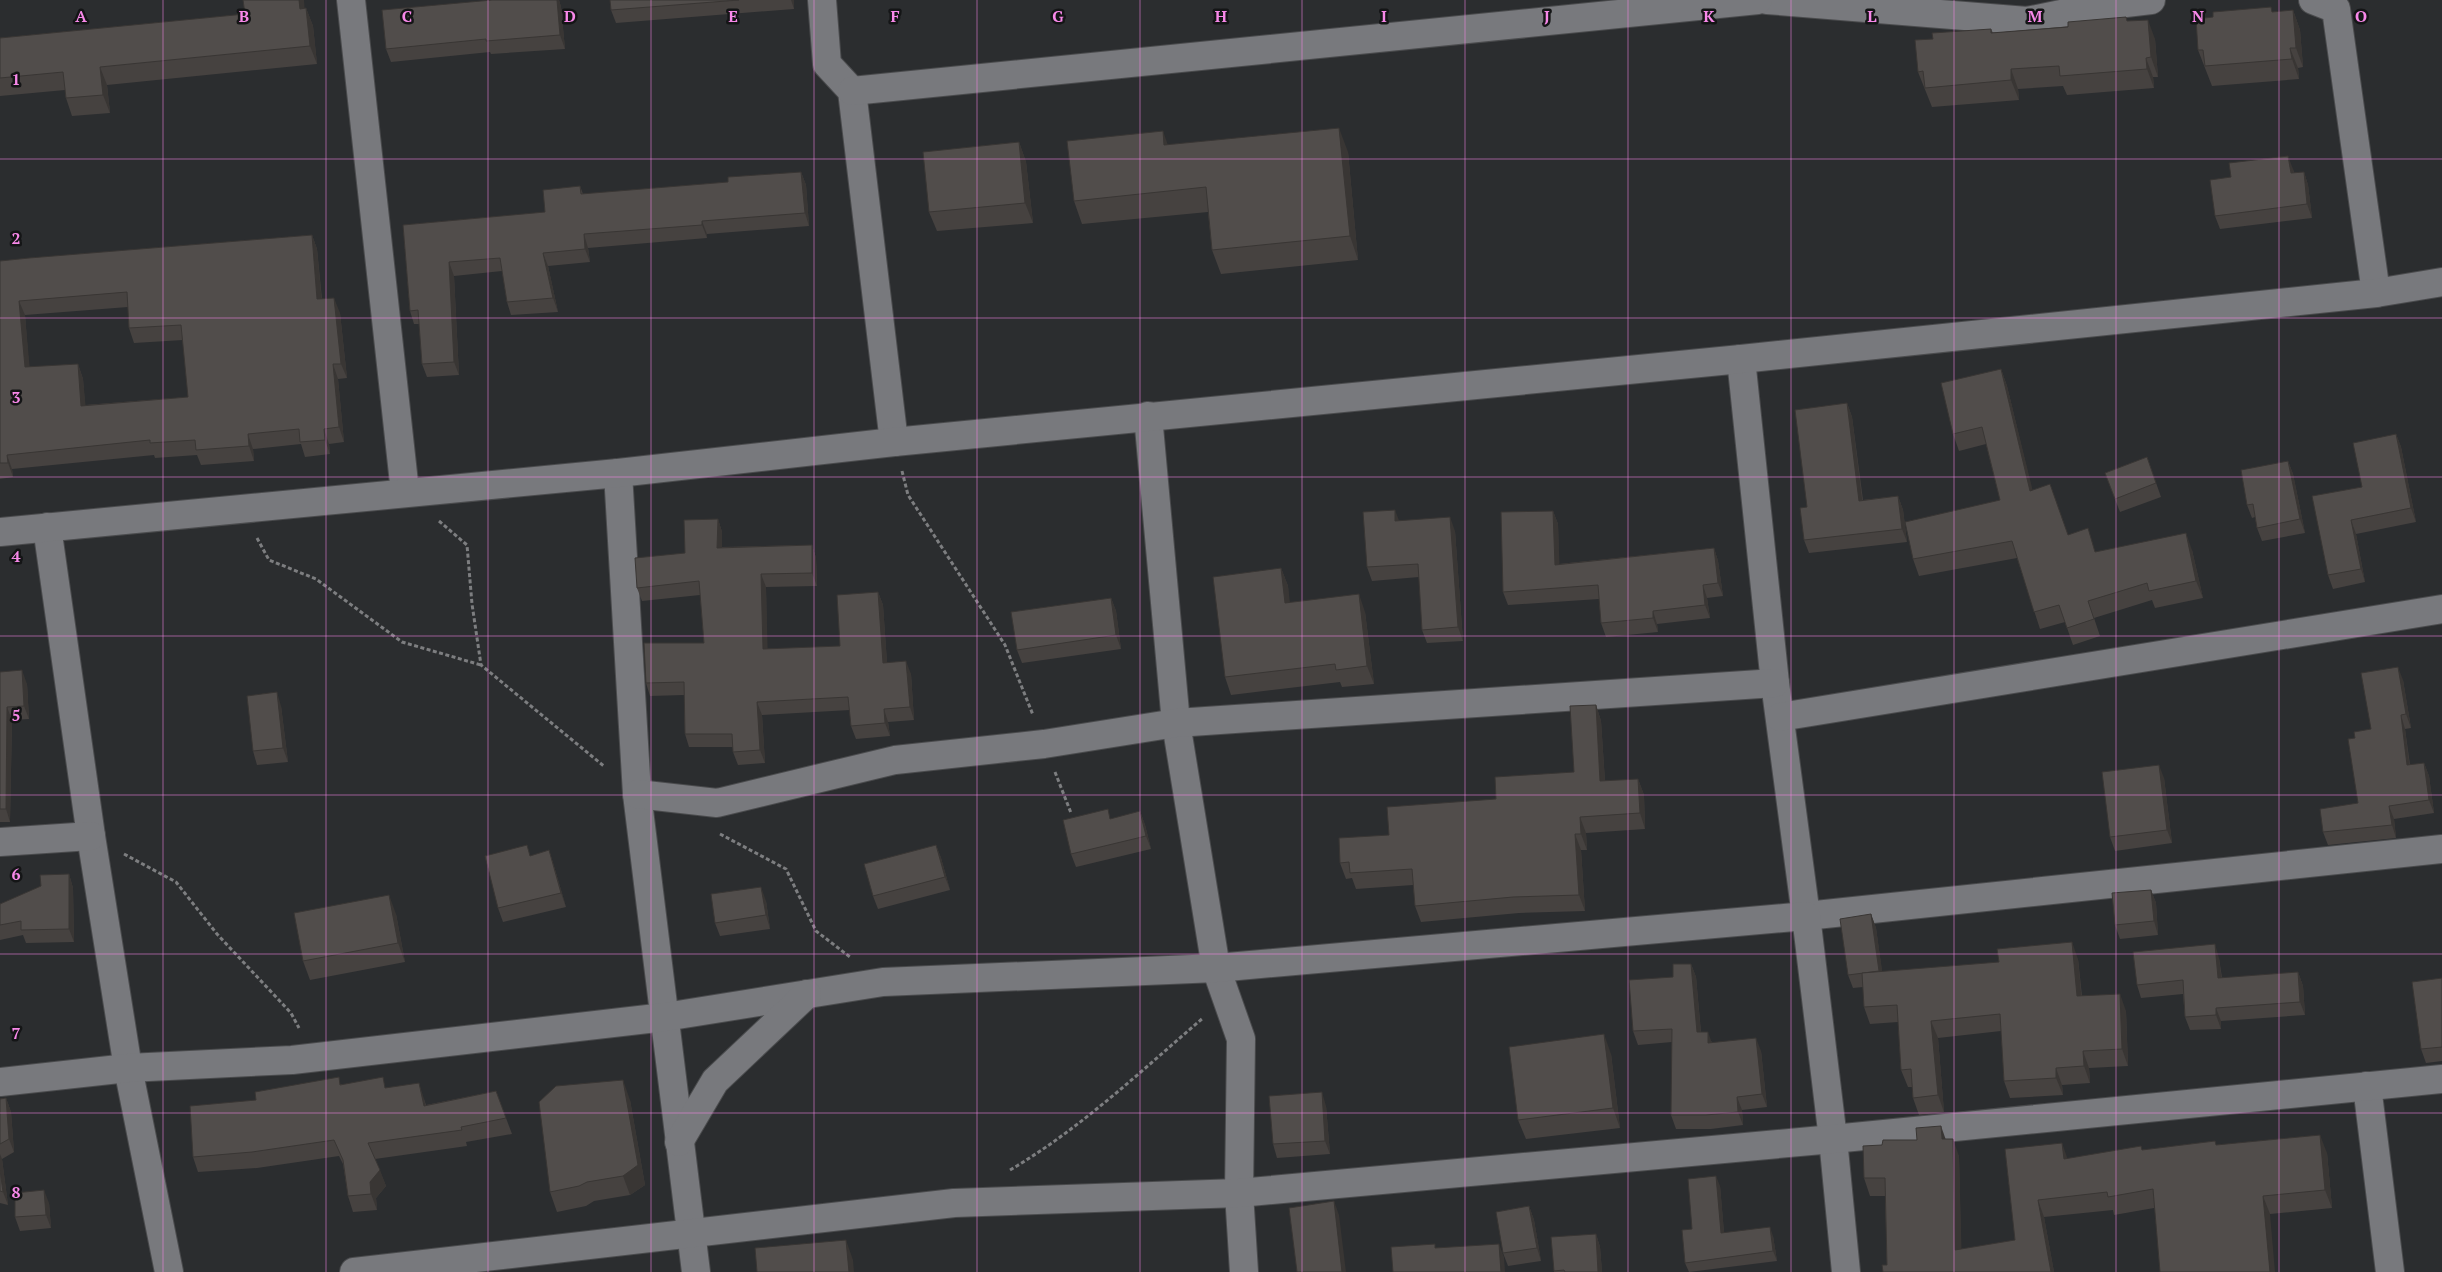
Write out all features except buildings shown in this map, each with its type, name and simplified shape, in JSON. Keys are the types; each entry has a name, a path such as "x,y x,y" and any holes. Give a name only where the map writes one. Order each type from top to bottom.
{"street":[{"path":"351,0 405,492"},
{"path":"822,0 827,64 852,91 894,442"},
{"path":"852,91 1758,0"},
{"path":"1767,0 2027,21 2100,6 2151,0"},
{"path":"2312,0 2336,9 2376,293"},
{"path":"0,532 618,473 1148,416 1741,359 2376,293 2442,282"},
{"path":"1741,359 1775,683 1834,1139 1846,1272"},
{"path":"1148,416 1176,723 1216,968 1241,1039 1239,1193 1244,1272"},
{"path":"618,473 637,794 696,1272"},
{"path":"47,527 91,836 128,1068 169,1272"},
{"path":"1780,717 2442,609"},
{"path":"637,794 717,803 895,760 1044,744 1176,723 1775,683"},
{"path":"0,842 91,836"},
{"path":"0,1082 128,1068 314,1057 665,1017 883,982 1216,968 1806,916 2442,849"},
{"path":"679,1142 715,1082 807,994"},
{"path":"354,1272 954,1203 1239,1193 1834,1139 2442,1079"},
{"path":"2367,1086 2390,1272"}],"path":[{"path":"894,442 908,495 1005,645 1071,813"},
{"path":"405,492 467,544 472,604 481,664"},
{"path":"239,508 269,560 316,579 402,642 481,664 637,794"},
{"path":"719,833 786,869 816,931 883,982"},
{"path":"91,836 176,882 216,934 291,1013 314,1057"},
{"path":"1006,1172 1040,1152 1099,1106 1226,998"}]}
